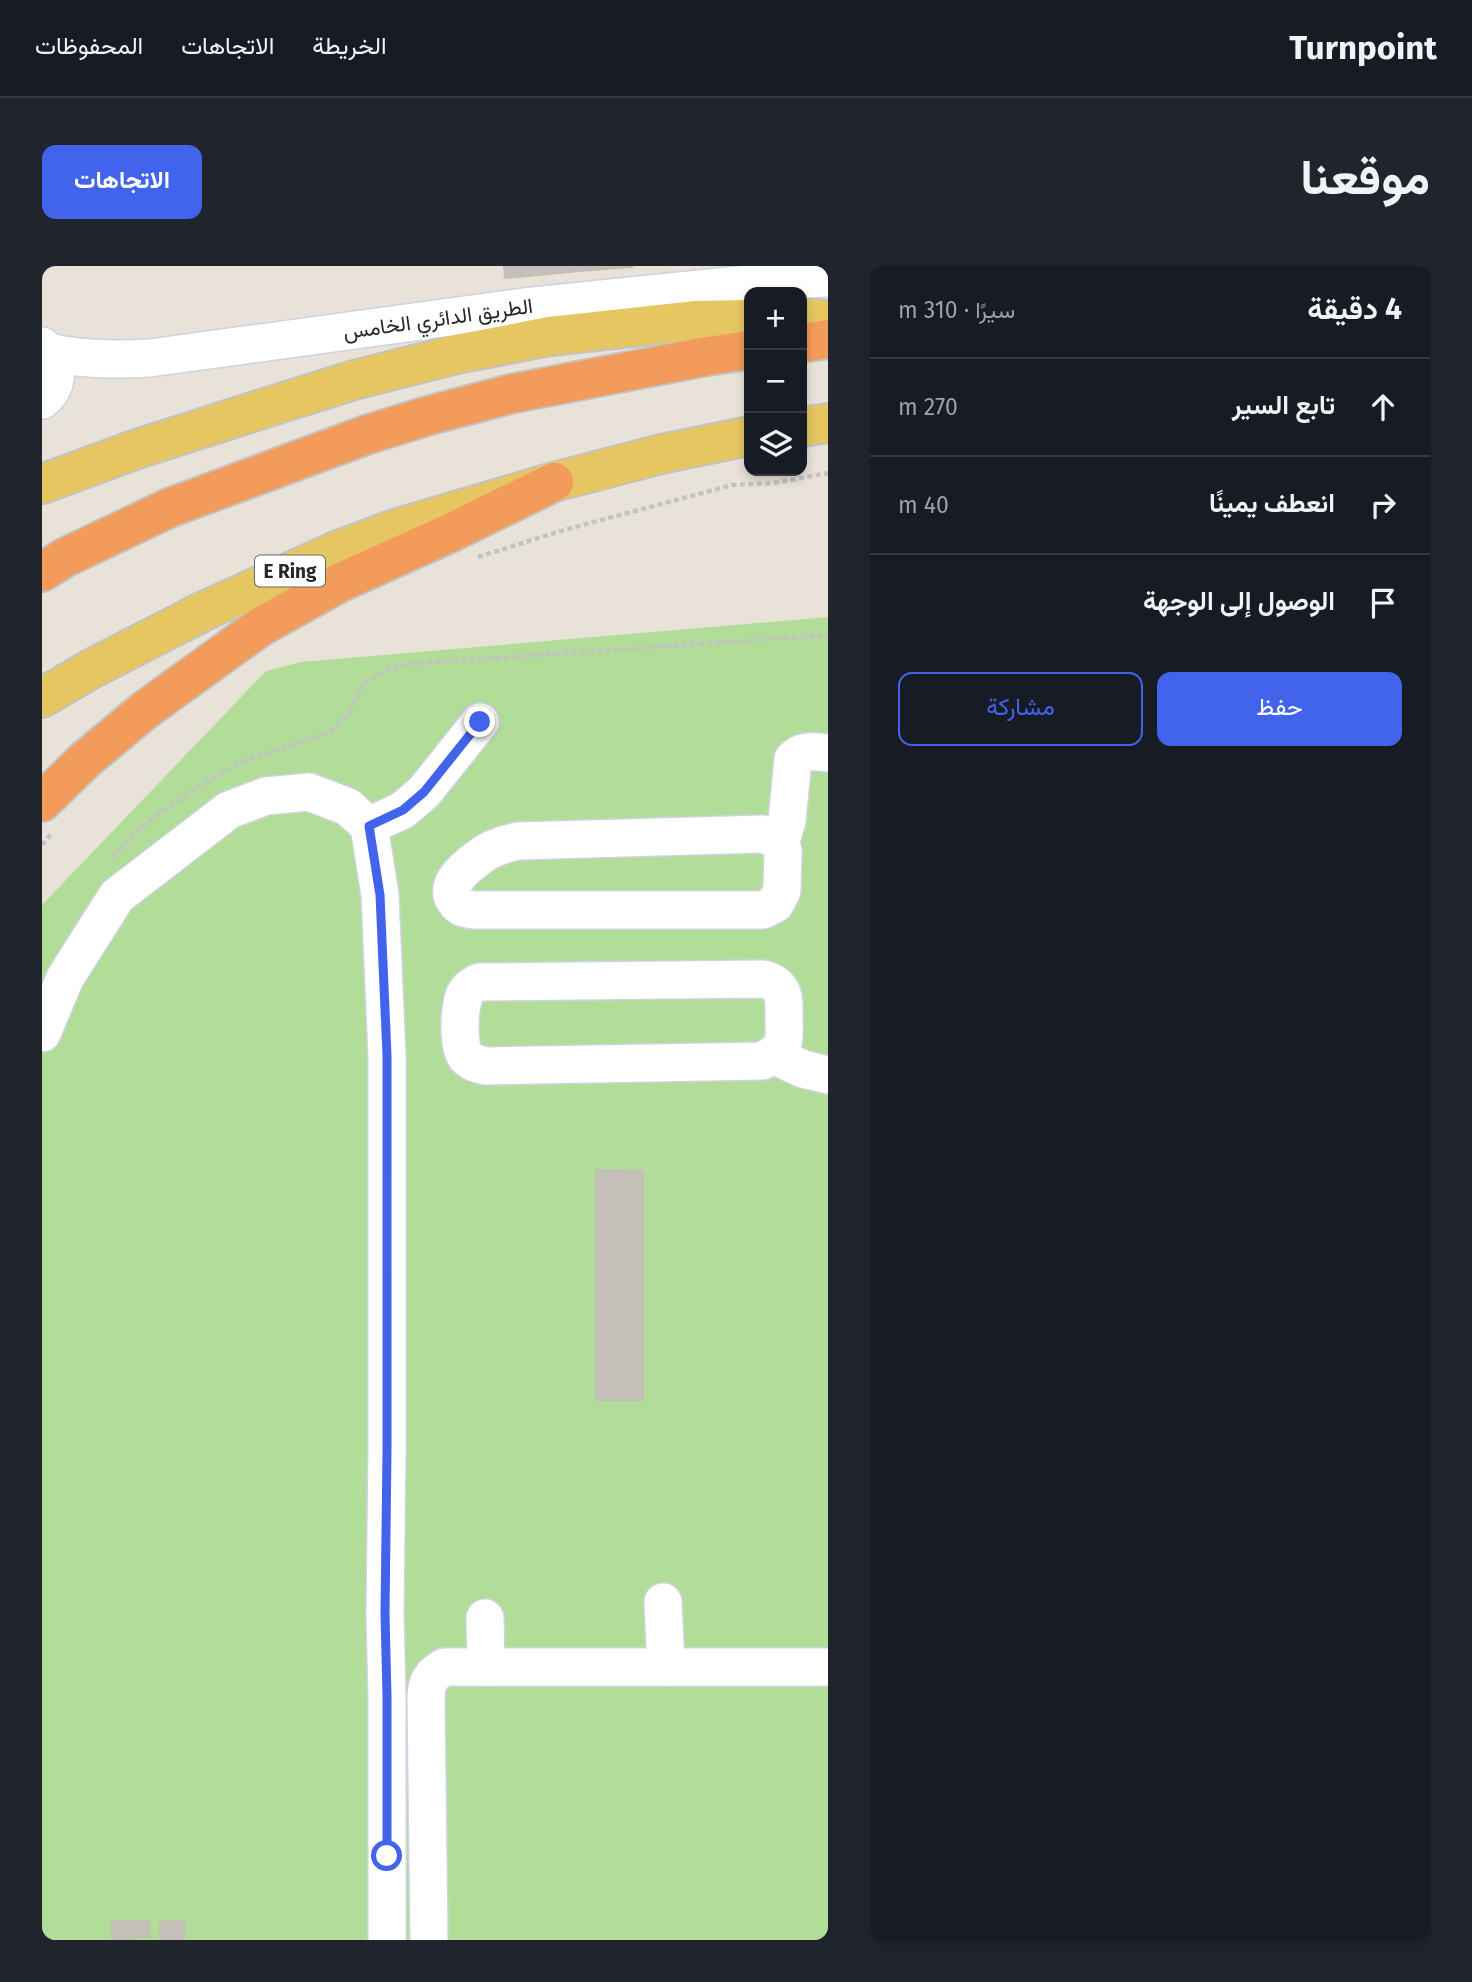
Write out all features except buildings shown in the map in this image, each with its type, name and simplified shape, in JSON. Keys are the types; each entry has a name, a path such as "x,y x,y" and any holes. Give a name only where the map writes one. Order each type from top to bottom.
{"highway":[{"path":"807,342 828,339"},
{"path":"49,564 169,508 285,463 415,420 510,394 744,351"},
{"path":"50,813 85,760 145,710 260,627 341,582 554,482"}],"main road":[{"path":"807,318 828,320"},
{"path":"42,484 137,449 354,380 457,355 550,336 697,320 744,319"},
{"path":"807,426 828,423"},
{"name":"E Ring","path":"42,698 91,669 204,611 334,552 395,529 554,482 661,454 744,437"}],"street":[{"name":"الطريق الدائري الخامس","path":"45,349 70,357 150,358 524,307 828,278"},
{"path":"42,400 54,384 56,373 54,361 45,349"},
{"path":"369,826 403,810 424,792 480,722"},
{"path":"780,844 776,839 763,834 518,841 490,850 478,858 457,878 452,887 452,896 456,904 464,909 763,909 775,904 782,891 783,850 780,844 788,821 793,759 806,752 828,754"},
{"path":"42,1033 65,978 117,896 229,810 265,796 309,792 348,807 369,826 380,895 387,1055 387,1940"},
{"path":"778,1049 784,999 777,985 763,979 480,982 471,986 462,1002 461,1048 466,1057 486,1066 751,1061 762,1060 778,1049 795,1049 808,1053 828,1052"},
{"path":"778,1049 803,1069 828,1075"},
{"path":"663,1602 666,1667"},
{"path":"485,1618 486,1667"},
{"path":"429,1940 427,1684 433,1674 444,1667 828,1667"}],"path":[{"path":"468,560 564,530 732,485 774,483 828,473"},
{"path":"111,859 142,826 200,785 243,761 328,733 347,716 364,683 388,669 410,664 828,635"},
{"path":"42,845 50,813"}],"green space":[{"path":"828,617 828,1940 42,1940 42,905 266,671 301,662"}],"route":[{"path":"387,1856 387,1055 380,895 369,826 403,810 424,792 480,722"}]}
